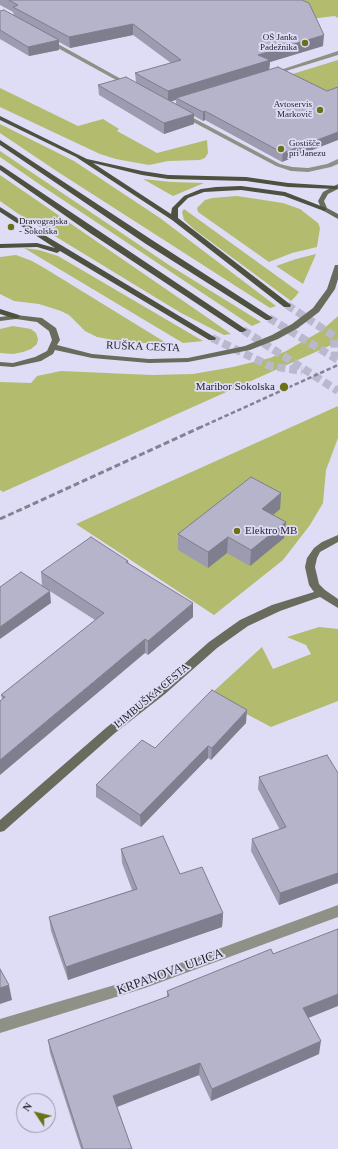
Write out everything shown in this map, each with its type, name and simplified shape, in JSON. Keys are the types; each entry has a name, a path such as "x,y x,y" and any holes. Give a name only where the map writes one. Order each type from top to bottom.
{"main road":[{"path":"0,118 78,156 174,219 287,304"},
{"path":"0,142 129,229 269,318"},
{"path":"78,156 110,166 168,177 238,179 288,185 336,187"},
{"path":"0,167 105,239 243,330"},
{"path":"174,219 175,208 186,197 203,190 216,189 241,188 285,194 324,209"},
{"path":"0,209 76,258 212,338"},
{"path":"0,246 37,245 76,258"},
{"path":"0,311 16,317"}],"street":[{"path":"40,36 134,88"},
{"path":"266,75 338,53"},
{"path":"178,112 278,165 291,169 308,170 329,166 338,161"},
{"path":"336,187 329,190 322,197 321,205 324,209 338,217"},
{"name":"RUŠKA CESTA","path":"54,347 92,356 149,361 188,360 247,348 275,337 296,326 316,310 331,289 338,268"},
{"path":"0,319 16,317 30,318 47,324 53,330 56,340 54,347 38,359 27,363 12,365 0,364"},
{"path":"338,538 325,544 317,550 312,558 310,567 314,585 321,593 338,604"},
{"name":"LIMBUŠKA CESTA","path":"0,827 111,730 161,691 213,645 244,623 276,608 321,593"},
{"name":"KRPANOVA ULICA","path":"0,1026 145,982 338,912"}],"green space":[{"path":"277,0 338,0 338,18 335,16 276,23"},
{"path":"338,60 338,89 324,95 286,76"},
{"path":"0,88 78,126 103,119 119,129 117,131 157,153 207,140 208,153 205,158 200,160 168,161 149,165 116,159 100,154 0,107"},
{"path":"0,124 74,161 160,218 276,306 270,308 58,172 0,133"},
{"path":"0,151 169,265 261,322 252,326 0,157"},
{"path":"0,175 231,334 224,335 181,313 17,213 0,201"},
{"path":"143,179 171,182 204,183 173,196"},
{"path":"237,196 283,203 300,209 318,223 320,228 317,247 292,253 269,262 198,212 197,208 205,200"},
{"path":"184,209 299,292 291,301 195,230 184,220 182,212"},
{"path":"24,248 39,250 58,256 203,341 183,343"},
{"path":"316,254 303,284 276,266 296,259"},
{"path":"16,255 32,261 46,269 168,344 124,342 97,337 85,331 69,315 61,311 39,304 14,301 0,294 0,257"},
{"path":"338,316 338,342 3,492 0,490 0,382 31,383 37,376 61,371 152,375 193,374 233,367 270,358 286,351 321,331"},
{"path":"13,326 31,329 36,333 38,339 37,344 31,349 23,352 13,354 0,353 0,329"},
{"path":"338,406 338,438 326,470 323,503 310,525 283,560 214,615 76,524"},
{"path":"319,627 338,629 338,701 271,727 222,701 224,697 214,691 262,647 273,669 311,654 306,645 287,637"}],"building":[{"path":"9,0 302,0 309,3 324,35 258,55 270,60 168,91 135,73 181,60 133,24 69,37 13,7 18,5"},
{"path":"4,10 59,40 28,47 0,30 0,11"},
{"path":"278,67 327,91 338,87 338,132 283,153 205,111 203,112 176,98"},
{"path":"126,77 194,114 164,123 98,85"},
{"path":"251,477 281,493 262,509 286,522 251,550 228,537 208,552 178,534"},
{"path":"91,537 128,561 126,562 193,603 148,641 145,639 0,760 0,701 5,697 1,695 104,613 41,572"},
{"path":"21,572 50,591 0,627 0,587"},
{"path":"212,690 247,710 212,748 208,746 140,815 96,785 142,740 155,748"},
{"path":"327,755 338,773 338,873 280,893 252,839 286,827 259,777"},
{"path":"163,836 180,874 202,867 223,913 66,967 49,917 137,889 121,849"},
{"path":"338,929 338,994 303,1008 321,1041 212,1089 200,1063 113,1096 132,1149 83,1149 48,1040 169,996 167,991 271,949 273,954"},
{"path":"0,969 9,985 0,988"}],"tunnel":[{"path":"287,305 334,336 335,358"},
{"path":"269,318 338,360"},
{"path":"243,330 338,391"},
{"path":"212,338 270,366 302,371"}],"railway":[{"path":"199,428 338,365"},
{"path":"0,519 201,427"}],"place":[{"name":"OŠ Janka Padežnika","path":"305,43"},
{"name":"Avtoservis Markovič","path":"320,110"},
{"name":"Gostišče pri Janezu","path":"281,149"},
{"name":"Dravograjska - Sokolska","path":"11,227"},
{"name":"Maribor Sokolska","path":"284,387"},
{"name":"Elektro MB","path":"237,531"}]}
